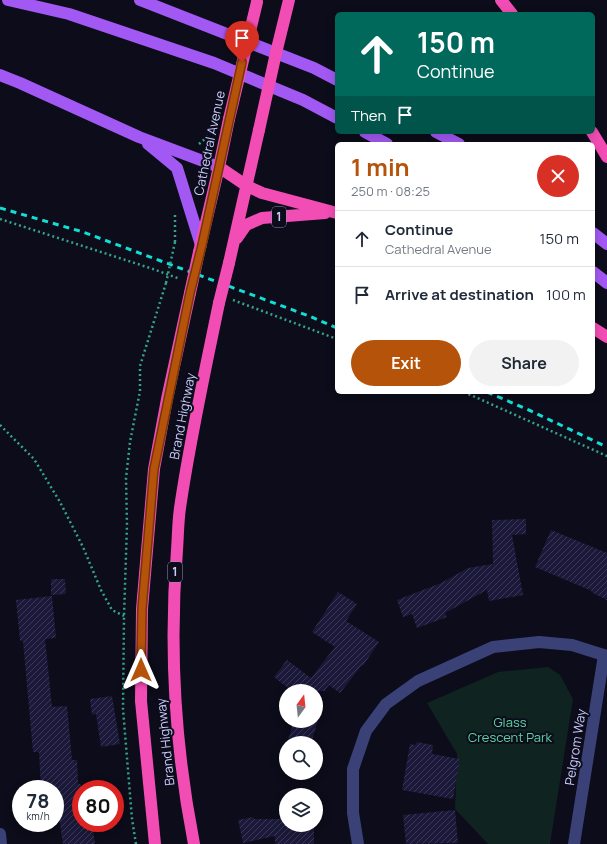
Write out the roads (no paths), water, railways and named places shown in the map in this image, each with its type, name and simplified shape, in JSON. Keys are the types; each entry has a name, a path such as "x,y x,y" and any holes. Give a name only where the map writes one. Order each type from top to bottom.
{"highway":[{"name":"Brand Highway","path":"194,844 186,806 174,694 173,594 180,509 191,440 223,300 233,243 289,0"},
{"path":"501,0 510,12"},
{"name":"Cathedral Avenue","path":"190,293 257,1"},
{"path":"593,134 607,157"},
{"path":"219,167 247,186"},
{"name":"1","path":"247,186 262,193 335,213"},
{"name":"1","path":"233,243 246,225 262,218 335,213"},
{"name":"Brand Highway","path":"155,844 141,700 142,609 154,469 190,293"},
{"path":"595,329 607,337"}],"main road":[{"path":"8,0 69,14 214,63 303,100 335,117"},
{"path":"140,0 314,68 335,79"},
{"path":"0,76 20,83 139,137 219,167"},
{"path":"368,134 383,142"},
{"path":"440,134 455,142"},
{"path":"139,137 177,168 200,249"},
{"path":"595,235 607,244"},
{"path":"595,274 607,283"}],"street":[{"path":"358,844 353,813 353,769 366,731 386,704 418,681 493,647 538,642 572,645 605,656"},
{"name":"Pelgrom Way","path":"574,844 605,656"},
{"path":"0,834 2,844"}],"railway":[{"path":"0,208 83,232 309,316 335,327"},
{"path":"492,394 607,447"}],"park label":[{"name":"Glass Crescent Park","path":"510,730"}]}
